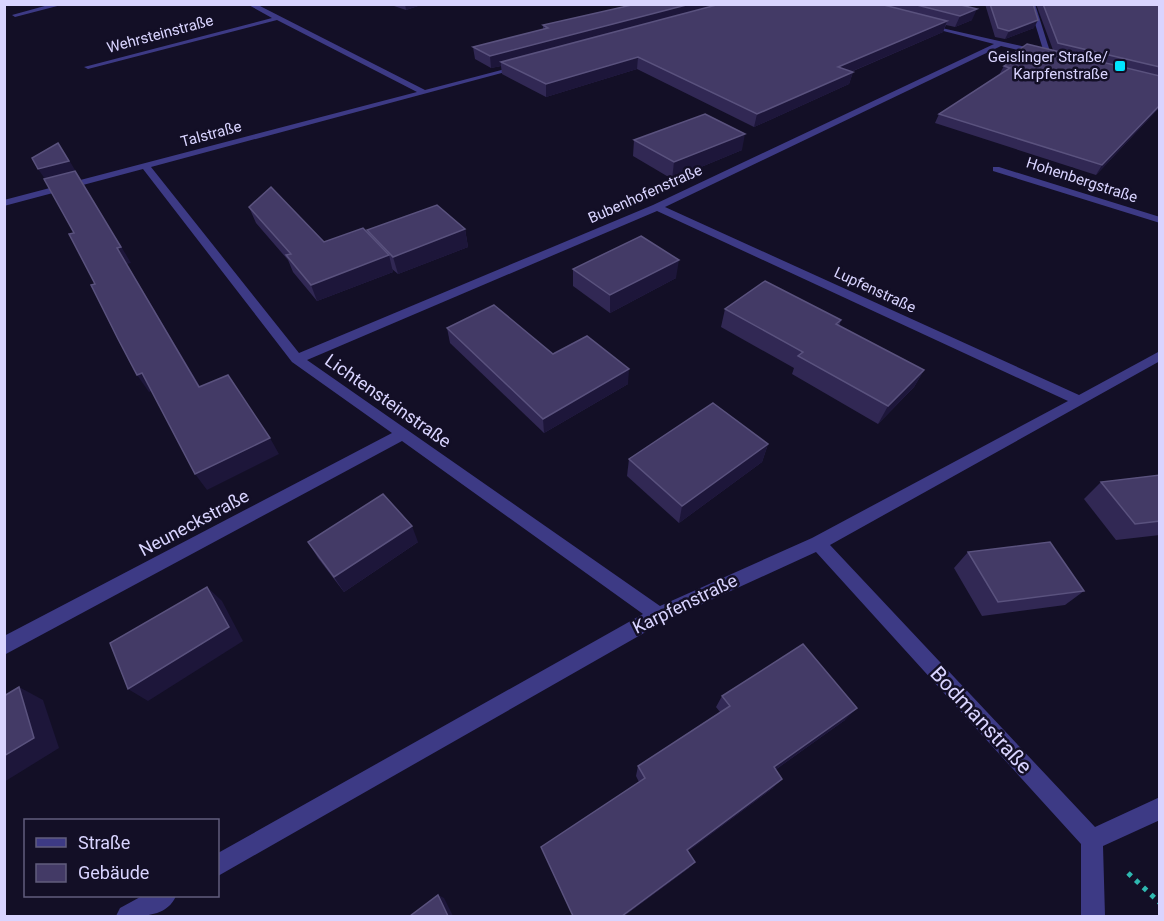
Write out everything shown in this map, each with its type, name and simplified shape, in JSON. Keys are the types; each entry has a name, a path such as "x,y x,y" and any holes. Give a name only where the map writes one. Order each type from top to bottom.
{"street":[{"path":"15,15 62,4"},
{"path":"250,4 424,92"},
{"path":"1032,4 1049,56"},
{"name":"Wehrsteinstraße","path":"88,67 278,18"},
{"path":"921,24 1059,58"},
{"name":"Bubenhofenstraße","path":"297,359 657,207 999,44"},
{"name":"Talstraße","path":"4,203 525,66"},
{"name":"Lichtensteinstraße","path":"145,165 297,359 658,615"},
{"name":"Hohenbergstraße","path":"996,169 1160,220"},
{"name":"Lupfenstraße","path":"657,207 1080,401"},
{"name":"Karpfenstraße","path":"219,864 658,615 818,543 1160,355"},
{"name":"Neuneckstraße","path":"4,646 403,434"},
{"name":"Bodmanstraße","path":"818,543 1092,840"},
{"path":"1093,916 1092,840 1160,808"},
{"path":"128,916 162,897"}],"building":[{"path":"636,4 690,4 490,56 473,47 548,28 543,25"},
{"path":"720,4 880,4 947,21 838,67 853,72 757,114 638,57 546,84 501,62"},
{"path":"913,4 957,4 977,9 960,16"},
{"path":"990,4 1033,4 1038,20 1009,31 998,28"},
{"path":"1043,4 1160,4 1160,67 1058,43"},
{"path":"1027,44 1160,76 1160,105 1102,165 939,114 1010,68 1004,66 1024,54 1016,52"},
{"path":"705,114 745,134 674,162 634,140"},
{"path":"58,143 69,161 38,169 32,158"},
{"path":"75,171 121,247 117,248 199,387 228,375 270,438 195,474 142,373 137,375 118,339 91,285 95,284 69,234 74,233 44,179"},
{"path":"271,187 324,242 363,228 389,255 311,285 286,255 291,254 249,207"},
{"path":"437,205 465,229 393,257 367,230"},
{"path":"641,236 679,260 610,295 573,269"},
{"path":"765,281 841,320 836,324 924,370 888,406 798,356 803,352 725,309"},
{"path":"494,305 553,354 587,336 629,369 543,419 447,328"},
{"path":"713,403 768,444 682,506 629,459"},
{"path":"1160,475 1160,521 1135,524 1101,482"},
{"path":"383,494 412,526 334,577 308,542"},
{"path":"1050,542 1084,591 998,602 968,552"},
{"path":"207,587 229,627 128,689 110,643"},
{"path":"803,644 857,708 774,767 782,779 687,850 695,862 622,916 573,916 541,847 645,778 638,766 730,706 722,696"},
{"path":"19,687 34,738 4,756 4,696"},
{"path":"438,895 448,916 410,916"}],"place":[{"name":"Geislinger Straße/ Karpfenstraße","path":"1120,66"}]}
